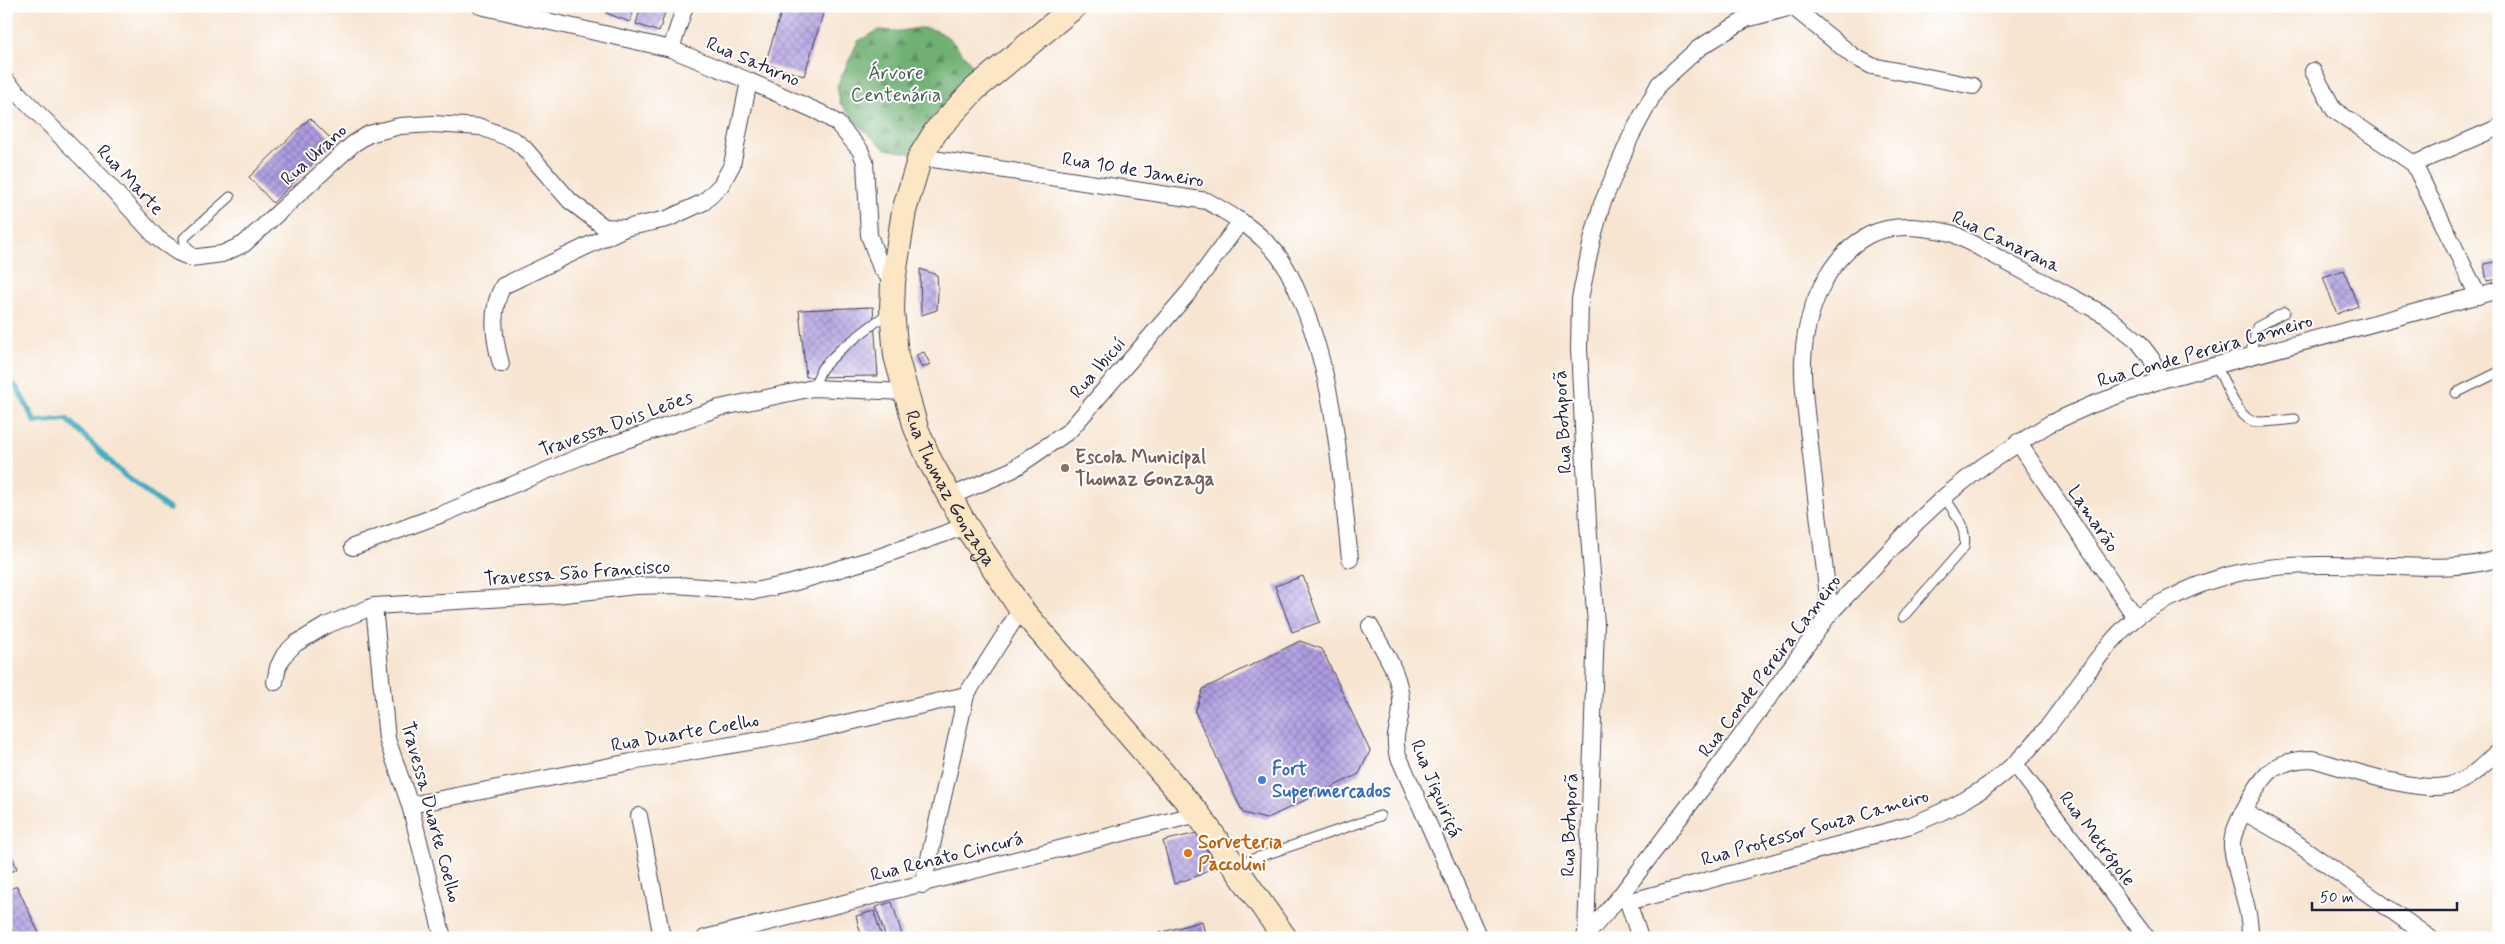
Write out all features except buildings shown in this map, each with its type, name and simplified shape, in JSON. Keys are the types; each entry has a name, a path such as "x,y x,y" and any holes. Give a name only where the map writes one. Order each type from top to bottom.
{"main road":[{"name":"Rua Thomaz Gonzaga","path":"1075,6 975,89 936,131 920,157 904,211 893,282 892,310 896,356 904,392 916,428 949,497 1021,609 1198,814 1285,938"}],"street":[{"name":"Rua Saturno","path":"480,6 519,11 671,49 821,113 837,123 860,150 866,176 869,235 881,268 893,282"},
{"path":"671,49 685,6"},
{"path":"1794,6 1854,56 1872,66 1973,86"},
{"name":"Rua Botuporã","path":"1585,936 1596,624 1587,514 1579,349 1580,299 1592,240 1602,204 1631,136 1659,84 1699,48 1746,19 1794,6"},
{"path":"2313,71 2334,110 2414,164 2478,296"},
{"name":"Rua Marte","path":"6,81 104,180 157,238 177,252 191,258 197,258 222,254 244,244"},
{"name":"Rua Urano","path":"501,364 495,336 496,306 503,286 625,228 667,219 704,202 721,186 732,165 749,81"},
{"name":"Rua Urano","path":"244,244 353,144 369,134 392,128 433,124 481,127 514,140 524,148 570,201 604,227 625,228"},
{"path":"2414,164 2497,128"},
{"name":"Rua 10 de Janeiro","path":"920,157 1207,201 1241,221 1268,243 1286,269 1308,315 1326,374 1334,410 1350,559"},
{"name":"Rua Ibicuí","path":"949,497 1012,470 1069,432 1189,292 1241,221"},
{"name":"Rua Canarana","path":"1830,613 1804,398 1803,361 1807,325 1815,302 1825,280 1852,247 1870,235 1910,227 1934,229 1954,234 2107,316 2138,341 2151,358 2161,380"},
{"name":"Rua Conde Pereira Cameiro","path":"1585,936 1624,899 1830,613 1884,554 1944,497 2018,442 2049,424 2091,405 2161,380 2499,290"},
{"name":"Travessa Dois Leões","path":"353,547 445,513 594,451 655,428 719,408 813,388 904,392"},
{"name":"Lamarão","path":"2018,442 2136,618"},
{"name":"Travessa São Francisco","path":"275,682 278,667 284,656 295,644 325,626 374,606 556,595 635,586 676,585 755,591 792,583 876,558 966,526"},
{"name":"Rua Professor Souza Cameiro","path":"1624,899 1911,825 1952,809 2015,764 2104,649 2136,618 2175,596 2216,579 2259,568 2315,565 2432,567 2480,564 2499,558"},
{"name":"Travessa Duarte Coelho","path":"374,606 387,739 410,805 442,938"},
{"path":"923,885 966,694 1021,609"},
{"name":"Rua Jiquiriçá","path":"1370,626 1397,678 1401,695 1401,710 1394,738 1397,753 1479,938"},
{"name":"Rua Duarte Coelho","path":"410,805 631,762 802,733 966,694"},
{"path":"2250,938 2244,892 2232,845 2233,834 2259,783 2273,768 2295,760 2312,759 2427,788 2452,785 2470,777 2499,750"},
{"name":"Rua Metrópole","path":"2015,764 2147,938"},
{"path":"2244,812 2288,838 2430,938"},
{"name":"Rua Renato Cincurá","path":"705,938 923,885 1198,814"},
{"path":"638,816 662,938"},
{"path":"1624,899 1640,938"}],"lane":[{"path":"197,258 185,244 186,234 230,197"},
{"path":"813,388 822,368 835,355 892,310"},
{"path":"2250,356 2257,327 2285,312"},
{"path":"2216,365 2245,416 2253,422 2295,419"},
{"path":"2456,393 2499,372"},
{"path":"1904,617 1964,547 1966,537 1962,527 1944,497"},
{"path":"1235,865 1380,816"}],"green space":[{"name":"Árvore Centenária","path":"920,28 930,29 946,36 977,69 973,81 915,154 885,149 856,123 840,103 837,86 858,41 879,30 899,31"}],"waterway":[{"path":"6,378 18,389 35,422 67,419 124,475 169,509"}],"place":[{"name":"Escola Municipal Thomaz Gonzaga","path":"1065,468"},
{"name":"Fort Supermercados","path":"1262,780"},
{"name":"Sorveteria Paccolini","path":"1188,853"}]}
